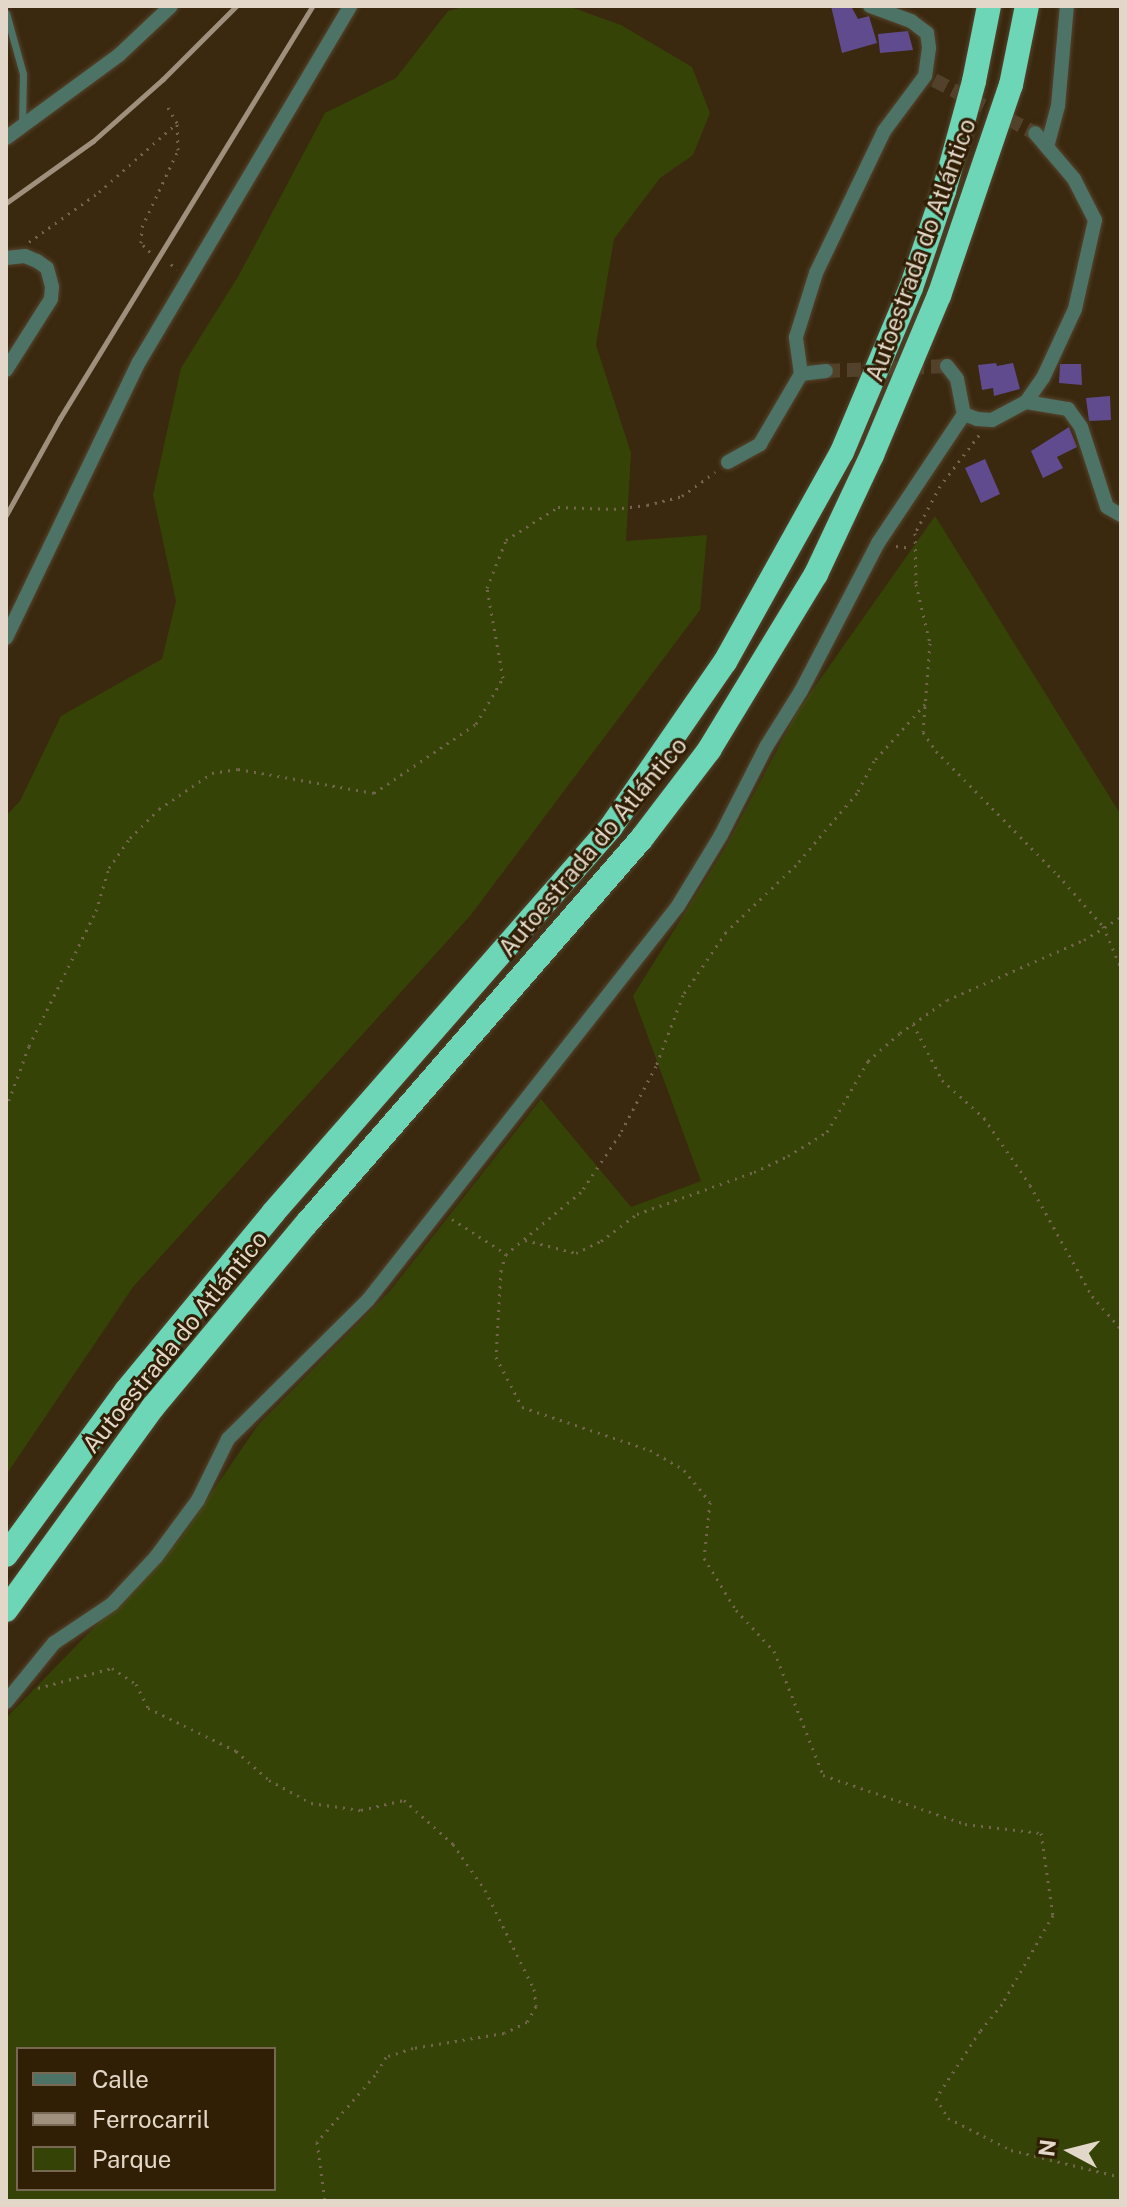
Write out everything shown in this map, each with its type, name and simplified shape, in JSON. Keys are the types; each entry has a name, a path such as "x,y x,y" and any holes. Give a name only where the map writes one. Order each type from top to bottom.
{"highway":[{"name":"Autoestrada do Atlántico","path":"6,1555 126,1391 273,1213 611,827 676,738 725,662 842,452 911,288 948,177 989,6"},
{"name":"Autoestrada do Atlántico","path":"6,1610 153,1407 307,1223 642,838 716,739 816,574 872,455 944,281 1011,85 1027,6"}],"street":[{"path":"6,138 119,55 171,6"},
{"path":"6,638 139,362 350,6"},
{"path":"728,462 760,444 801,374 796,337 816,273 884,131 930,78 927,33 911,21 870,6"},
{"path":"1047,147 1058,106 1067,6"},
{"path":"964,414 992,420 1026,402 1043,378 1075,309 1095,220 1074,179 1035,133"},
{"path":"6,370 51,299 52,287 47,268 37,261 25,256 8,257"},
{"path":"10,1697 54,1643 112,1604 156,1557 198,1500 228,1439 337,1334 439,1211 678,906 721,835 766,747 801,691 878,543 964,414 957,379 947,366"},
{"path":"801,374 826,371"},
{"path":"1026,402 1068,409 1081,427 1107,507 1121,515"}],"lane":[{"path":"6,13 23,74 21,128"}],"path":[{"path":"150,252 141,243 142,227 178,150 177,123 167,106"},
{"path":"8,257 99,192 177,123"},
{"path":"992,420 940,486 915,533 916,584 930,643 923,732 936,751 1058,875 1103,926 1121,968"},
{"path":"6,1108 29,1046 96,911 109,868 130,838 159,809 212,773 238,769 374,793 476,724 503,678 487,588 506,540 558,507 614,509 682,496 728,462"},
{"path":"925,704 874,761 857,793 796,865 726,932 683,995 656,1066 605,1157 581,1192 506,1254 501,1270 496,1357 522,1407 650,1450 684,1470 710,1502 704,1558 736,1610 774,1651 823,1775 965,1824 1041,1833 1053,1915 1002,2004 980,2031 936,2098 948,2118 1011,2150 1121,2177"},
{"path":"524,1240 576,1253 601,1241 637,1214 754,1172 788,1156 827,1132 868,1061 913,1024 947,1000 1084,940 1121,917"},
{"path":"913,1024 942,1080 984,1118 1030,1185 1092,1296 1121,1329"},
{"path":"439,1211 506,1254"},
{"path":"10,1697 112,1668 136,1684 148,1708 236,1751 269,1780 311,1803 361,1810 404,1800 453,1844 485,1890 534,1989 536,2006 527,2022 504,2033 413,2048 386,2057 375,2075 317,2142 325,2201"}],"green space":[{"path":"467,6 568,6 621,25 692,67 710,113 693,155 660,178 614,239 596,345 631,453 626,541 707,535 700,610 470,916 133,1287 6,1475 6,816 20,801 61,716 162,659 176,601 153,495 181,368 239,275 325,113 396,78 448,11"},
{"path":"935,516 1121,815 1121,2201 6,2201 6,1718 179,1540 258,1425 389,1292 541,1099 631,1207 701,1181 633,996 724,850 797,712"}],"building":[{"path":"831,6 851,6 858,19 869,16 877,43 842,53"},
{"path":"908,31 913,50 880,53 878,34"},
{"path":"996,363 997,366 1013,363 1020,389 994,396 993,388 982,390 978,365"},
{"path":"1060,364 1081,364 1082,385 1059,383"},
{"path":"1110,396 1111,420 1089,421 1086,398"},
{"path":"1069,427 1077,447 1057,457 1063,468 1043,478 1031,451"},
{"path":"985,459 1000,494 981,503 965,468"}],"tunnel":[{"path":"934,80 1035,133"},
{"path":"826,371 947,366"}],"railway":[{"path":"6,203 93,141 163,79 236,6"},
{"path":"6,515 60,418 312,6"}]}
